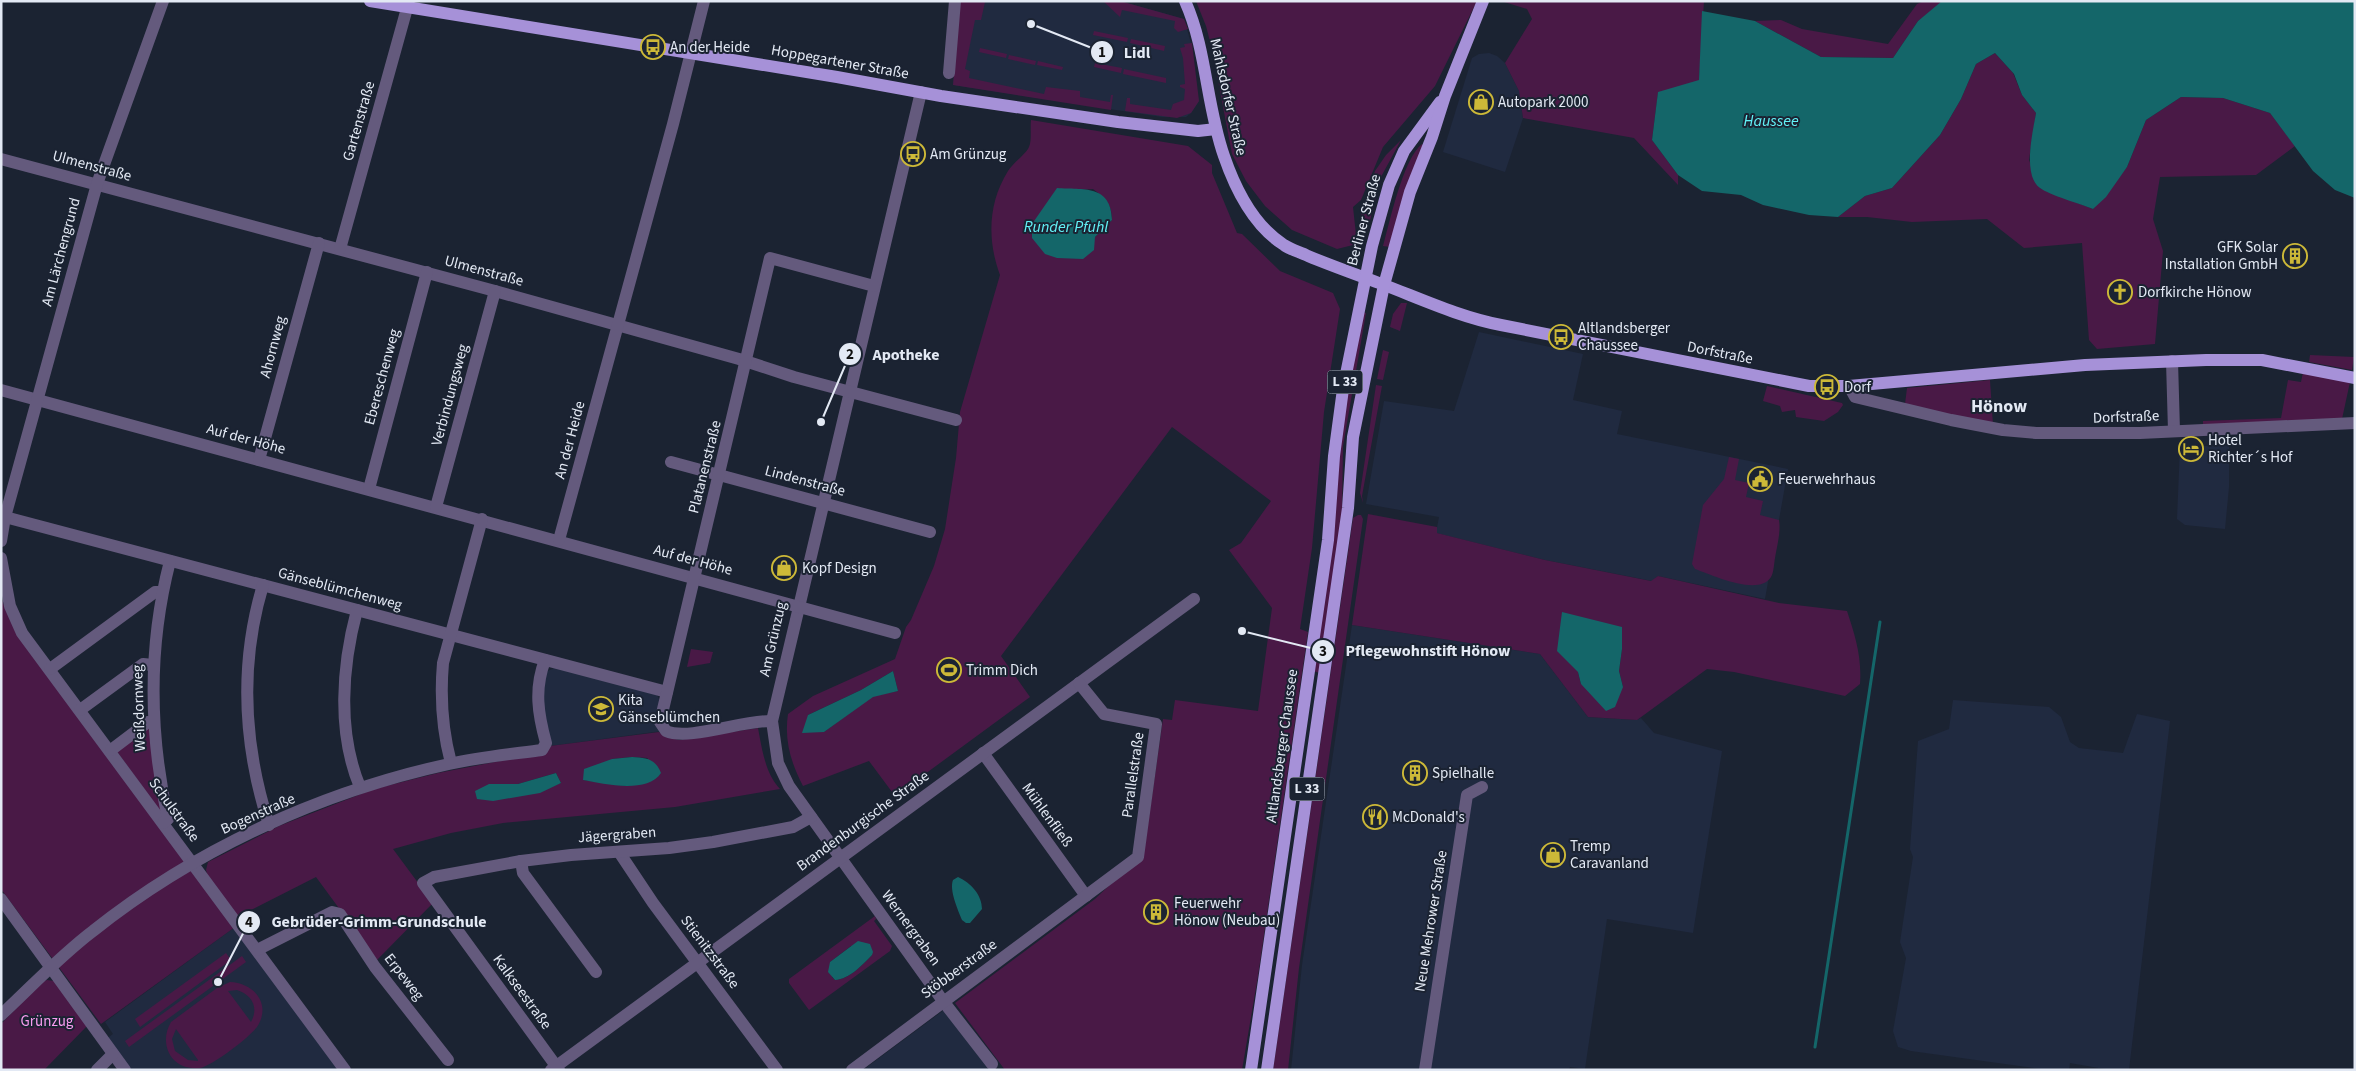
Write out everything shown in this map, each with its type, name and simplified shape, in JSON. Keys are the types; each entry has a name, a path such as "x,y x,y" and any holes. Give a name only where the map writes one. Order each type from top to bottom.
{"main road":[{"name":"Hoppegartener Straße","path":"370,1 408,4 921,92 1118,122 1198,131 1216,129"},
{"name":"Mahlsdorfer Straße","path":"1185,1 1197,34 1216,129 1231,174 1250,212 1284,246 1384,285"},
{"name":"Berliner Straße","path":"1384,285 1410,192 1432,137 1445,96 1483,1"},
{"name":"Berliner Straße","path":"1365,278 1389,185 1404,151 1445,96"},
{"name":"Altlandsberger Chaussee","path":"1251,1070 1328,540 1334,456 1340,408 1365,278"},
{"name":"Altlandsberger Chaussee","path":"1267,1070 1348,508 1353,437 1384,285"},
{"name":"Dorfstraße","path":"1384,285 1468,317 1495,324 1809,386 1848,386 2075,366 2172,361 2262,360 2355,378"}],"street":[{"name":"Am Lärchengrund","path":"5,517 97,184 163,1"},
{"name":"An der Heide","path":"559,540 692,53 704,1"},
{"path":"949,73 956,1"},
{"name":"Gartenstraße","path":"340,249 408,4"},
{"name":"Am Grünzug","path":"840,858 789,786 778,763 772,721 921,92"},
{"name":"Ulmenstraße","path":"1,159 427,272 849,392 956,420"},
{"name":"Ahornweg","path":"259,460 319,243"},
{"name":"Platanenstraße","path":"772,721 757,721 682,734 666,731 660,722 770,258 874,286"},
{"name":"Ebereschenweg","path":"369,490 427,272"},
{"name":"Verbindungsweg","path":"436,507 496,291"},
{"name":"Dorfstraße","path":"2172,361 2174,432"},
{"name":"Dorfstraße","path":"1848,386 1855,396 1951,420 2003,430 2070,434 2174,432 2355,423"},
{"name":"Auf der Höhe","path":"1,390 895,632"},
{"name":"Lindenstraße","path":"671,462 930,532"},
{"path":"1,541 5,517"},
{"name":"Gänseblümchenweg","path":"5,517 544,660 669,687"},
{"path":"451,763 442,722 441,686 449,635 482,520"},
{"name":"Schulstraße","path":"1,558 5,586 16,622 345,1070"},
{"name":"Weißdornweg","path":"163,823 168,819 159,774 153,722 153,665 162,592 170,561"},
{"path":"263,586 249,654 247,711 256,781 268,825"},
{"path":"50,669 155,592 162,592"},
{"name":"Brandenburgische Straße","path":"556,1068 1194,598"},
{"path":"357,610 346,662 345,707 352,770 360,787"},
{"name":"Bogenstraße","path":"1,1015 51,967 91,932 120,910 192,863 268,825 360,787 451,763 542,750 546,743 540,722 537,690 544,660"},
{"path":"80,710 143,664 153,665"},
{"name":"Parallelstraße","path":"1079,683 1104,714 1150,721 1156,724 1138,857 1086,896"},
{"path":"111,750 148,722 153,722"},
{"name":"Mühlenfließ","path":"983,753 1086,896"},
{"name":"Neue Mehrower Straße","path":"1425,1070 1467,795 1482,787"},
{"name":"Jägergraben","path":"423,883 434,877 521,861 713,842 793,827 811,817"},
{"name":"Stienitzstraße","path":"619,852 777,1070"},
{"name":"Wernergraben","path":"840,858 943,1001 992,1064"},
{"path":"521,861 523,873 596,972"},
{"name":"Kalkseestraße","path":"423,883 556,1068"},
{"name":"Stöbberstraße","path":"852,1070 1086,896"},
{"path":"1,900 125,1070"},
{"name":"Erpeweg","path":"257,950 332,912 340,914 375,967 448,1060"},
{"path":"97,1070 113,1054"}],"shaded area":[{"path":"960,1 1120,1 1184,19 1193,50 1193,70 1199,101 1186,117 1162,117 953,85"},
{"path":"1489,53 1497,56 1505,63 1519,91 1523,118 1505,172 1443,152 1472,58 1479,54"},
{"path":"1479,332 1583,354 1573,400 1622,411 1617,434 1788,469 1765,599 1658,576 1652,581 1545,560 1436,533 1439,517 1366,504 1384,401 1454,411"},
{"name":"Hotel Richter´s Hof","path":"2229,445 2229,487 2225,529 2185,525 2177,519 2180,447"},
{"path":"1352,625 1540,654 1588,717 1637,720 1641,718 1654,733 1722,751 1693,933 1607,919 1585,1069 1570,1067 1569,1070 1291,1070 1302,965"},
{"name":"Kita Gänseblümchen","path":"557,667 657,695 660,701 662,731 550,746 543,703 545,672"},
{"path":"1953,700 2049,707 2061,717 2070,742 2079,748 2123,753 2137,714 2170,721 2129,1070 2110,1070 2070,1063 2069,1070 2048,1070 1911,1051 1898,1047 1893,1031 1906,958 1900,942 1913,857 1910,849 1918,741 1949,729"},
{"path":"235,927 340,1070 129,1070 106,1039 113,1034 105,1022"},
{"path":"944,1010 993,1070 863,1070"}],"green space":[{"path":"960,1 985,2 981,20 975,20 965,69 970,71 969,78 1044,94 1046,87 1080,91 1080,97 1110,102 1111,95 1113,95 1111,110 953,85"},
{"path":"1103,1 1120,1 1184,19 1188,29 1178,32 1174,28 1175,21 1122,10 1120,17"},
{"path":"1196,1 1477,1 1435,86 1383,147 1361,200 1353,207 1357,244 1337,249 1292,230 1265,206 1246,181 1232,154 1212,49 1206,26"},
{"path":"1501,1 1704,1 1699,81 1658,93 1652,140 1678,175 1678,185 1634,138 1523,118 1519,91 1505,63 1532,19 1527,9"},
{"path":"1924,1 1944,1 1918,21 1893,58 1821,57 1755,21 1781,20 1802,29 1888,44 1917,4"},
{"path":"1094,31 1128,38 1127,42 1093,35"},
{"path":"1131,39 1165,46 1164,51 1130,43"},
{"path":"1192,43 1199,101 1191,113 1177,118 1125,111 1127,98 1130,98 1130,104 1171,110 1173,104 1184,100 1185,89 1180,87 1180,85 1185,84 1183,58 1180,48 1185,47 1184,44"},
{"path":"980,48 1007,54 1006,58 979,52"},
{"path":"1995,53 2013,73 2022,95 2036,113 2029,160 2040,188 2093,209 2127,167 2146,120 2181,97 2223,98 2270,113 2295,146 2256,175 2160,177 2153,219 2163,251 2155,344 2097,349 2089,340 2082,243 2024,248 1987,219 1912,222 1867,217 1838,217 1865,196 1892,188 1940,135 1961,99 1976,64"},
{"path":"1009,55 1036,61 1035,65 1008,59"},
{"path":"1038,61 1063,67 1062,70 1037,65"},
{"path":"1095,63 1122,68 1121,73 1094,67"},
{"path":"1124,69 1166,78 1166,83 1123,74"},
{"path":"1031,120 1188,146 1212,165 1212,173 1237,233 1242,234 1280,271 1333,293 1340,309 1324,412 1312,548 1300,629 1308,632 1258,976 1242,1070 1005,1070 955,1003 1095,899 1144,852 1163,719 1172,720 1175,700 1258,711 1272,608 1229,550 1241,543 1271,501 1172,427 1001,656 1030,697 895,796 869,761 803,786 789,751 787,733 788,714 813,696 895,659 906,627 911,620 934,566 945,529 956,458 960,412 1000,275 993,248 993,209 1001,183 1008,171 1029,147","holes":["1093,189 1107,202 1111,210 1112,220 1095,237 1093,244 1078,190","893,671 898,691 873,696 824,732 808,715 861,690"]},
{"path":"1401,140 1382,175 1365,239 1360,218 1375,171 1386,155"},
{"path":"1422,144 1423,146 1390,247 1383,246 1403,176 1415,152"},
{"path":"1401,303 1407,303 1400,331 1390,327 1393,314"},
{"path":"1363,312 1366,313 1343,446 1342,514 1320,673 1313,671 1345,406"},
{"path":"1383,350 1389,352 1383,380 1377,379"},
{"path":"2310,355 2354,357 2352,370 2309,362"},
{"path":"2303,372 2350,382 2342,419 2203,426 2203,421 2281,418 2288,380 2301,382"},
{"path":"1990,380 1993,425 1905,404 1907,388"},
{"path":"1376,385 1382,386 1362,496 1363,503 1360,493"},
{"path":"1767,386 1842,403 1843,405 1838,412 1824,421 1796,417 1795,410 1782,412 1780,406 1763,401"},
{"path":"1729,457 1739,459 1735,480 1749,483 1746,497 1763,501 1760,515 1779,520 1779,534 1772,575 1765,583 1746,585 1735,583 1695,569 1692,564 1703,505 1724,479"},
{"path":"1368,514 1437,527 1437,533 1545,560 1651,581 1658,576 1779,603 1847,611 1859,655 1860,684 1845,696 1734,672 1707,669 1637,720 1588,717 1540,654 1352,625","holes":["1622,649 1619,671 1623,687 1581,684 1578,672"]},
{"path":"1361,515 1363,519 1299,968 1288,1070 1273,1070 1353,518"},
{"path":"1,598 7,613 235,927 101,1024 1,889"},
{"path":"691,649 713,652 710,663 687,667"},
{"path":"149,727 162,814 118,753 118,751"},
{"path":"758,728 768,768 780,789 675,807 503,823 451,833 393,849 433,903 377,960 316,877 237,917 208,877 206,870 208,862 279,826 374,789 438,773 500,761 550,746 659,732 666,737 679,740","holes":["648,758 626,786 583,780 612,759","556,773 561,783 553,786 489,784 518,784"]},
{"path":"875,916 876,919 874,921 892,946 890,951 809,1010 789,983 789,979","holes":["851,946 872,955 846,977 835,980 832,977 830,962"]},
{"path":"226,953 231,960 140,1027 135,1019"},
{"path":"242,956 246,962 129,1047 125,1041"},
{"name":"Grünzug","path":"47,980 54,981 88,1025 44,1070 1,1070 1,1024 42,982"},
{"path":"230,982 246,986 258,996 262,1010 261,1019 257,1027 246,1038 214,1062 200,1068 190,1068 181,1065 175,1061 167,1047 167,1030 171,1022 217,988","holes":["237,990 247,995 253,1002 254,1011 251,1022 228,991","176,1029 198,1060 198,1061 188,1060 175,1051 172,1039"]}],"water":[{"name":"Haussee","path":"1942,1 2355,1 2355,198 2335,190 2313,171 2270,113 2223,98 2181,97 2146,120 2127,167 2106,197 2093,209 2050,194 2040,188 2031,173 2030,152 2036,113 2022,95 2014,74 1995,53 1976,64 1961,99 1940,135 1892,188 1865,196 1838,217 1809,215 1763,205 1741,195 1702,191 1678,175 1652,140 1658,92 1699,80 1702,11 1755,21 1821,57 1893,58 1918,21"},
{"name":"Runder Pfuhl","path":"1057,188 1094,191 1107,200 1110,208 1112,220 1095,237 1094,250 1083,259 1057,258 1045,254 1032,238 1032,224"},
{"path":"1562,612 1622,627 1619,671 1623,687 1615,707 1606,711 1581,684 1578,672 1557,651"},
{"path":"893,671 898,691 873,697 824,732 802,733 808,715 861,690"},
{"path":"632,757 650,760 656,764 661,773 646,784 625,786 583,780 584,769 612,759"},
{"path":"556,773 561,783 540,793 493,801 477,799 475,791 489,784 518,784"},
{"path":"958,877 975,890 982,904 982,909 970,923 962,920 956,906 952,884 953,880"},
{"path":"858,941 870,944 873,952 872,955 851,974 835,980 828,972 830,962"}],"waterway":[{"path":"1815,1047 1880,622"}],"place":[{"name":"Lidl","path":"1031,24"},
{"name":"An der Heide","path":"653,47"},
{"name":"Autopark 2000","path":"1481,102"},
{"name":"Am Grünzug","path":"913,154"},
{"name":"GFK Solar Installation GmbH","path":"2295,256"},
{"name":"Dorfkirche Hönow","path":"2120,292"},
{"name":"Altlandsberger Chaussee","path":"1561,337"},
{"name":"Dorf","path":"1827,387"},
{"name":"Apotheke","path":"821,422"},
{"name":"Hotel Richter´s Hof","path":"2191,449"},
{"name":"Feuerwehrhaus","path":"1760,479"},
{"name":"Kopf Design","path":"784,568"},
{"name":"Pflegewohnstift Hönow","path":"1242,631"},
{"name":"Trimm Dich","path":"949,670"},
{"name":"Kita Gänseblümchen","path":"601,709"},
{"name":"Spielhalle","path":"1415,773"},
{"name":"McDonald's","path":"1375,817"},
{"name":"Tremp Caravanland","path":"1553,855"},
{"name":"Feuerwehr Hönow (Neubau)","path":"1156,912"},
{"name":"Gebrüder-Grimm-Grundschule","path":"218,982"}],"district":[{"name":"Hönow","path":"1999,406"}]}
